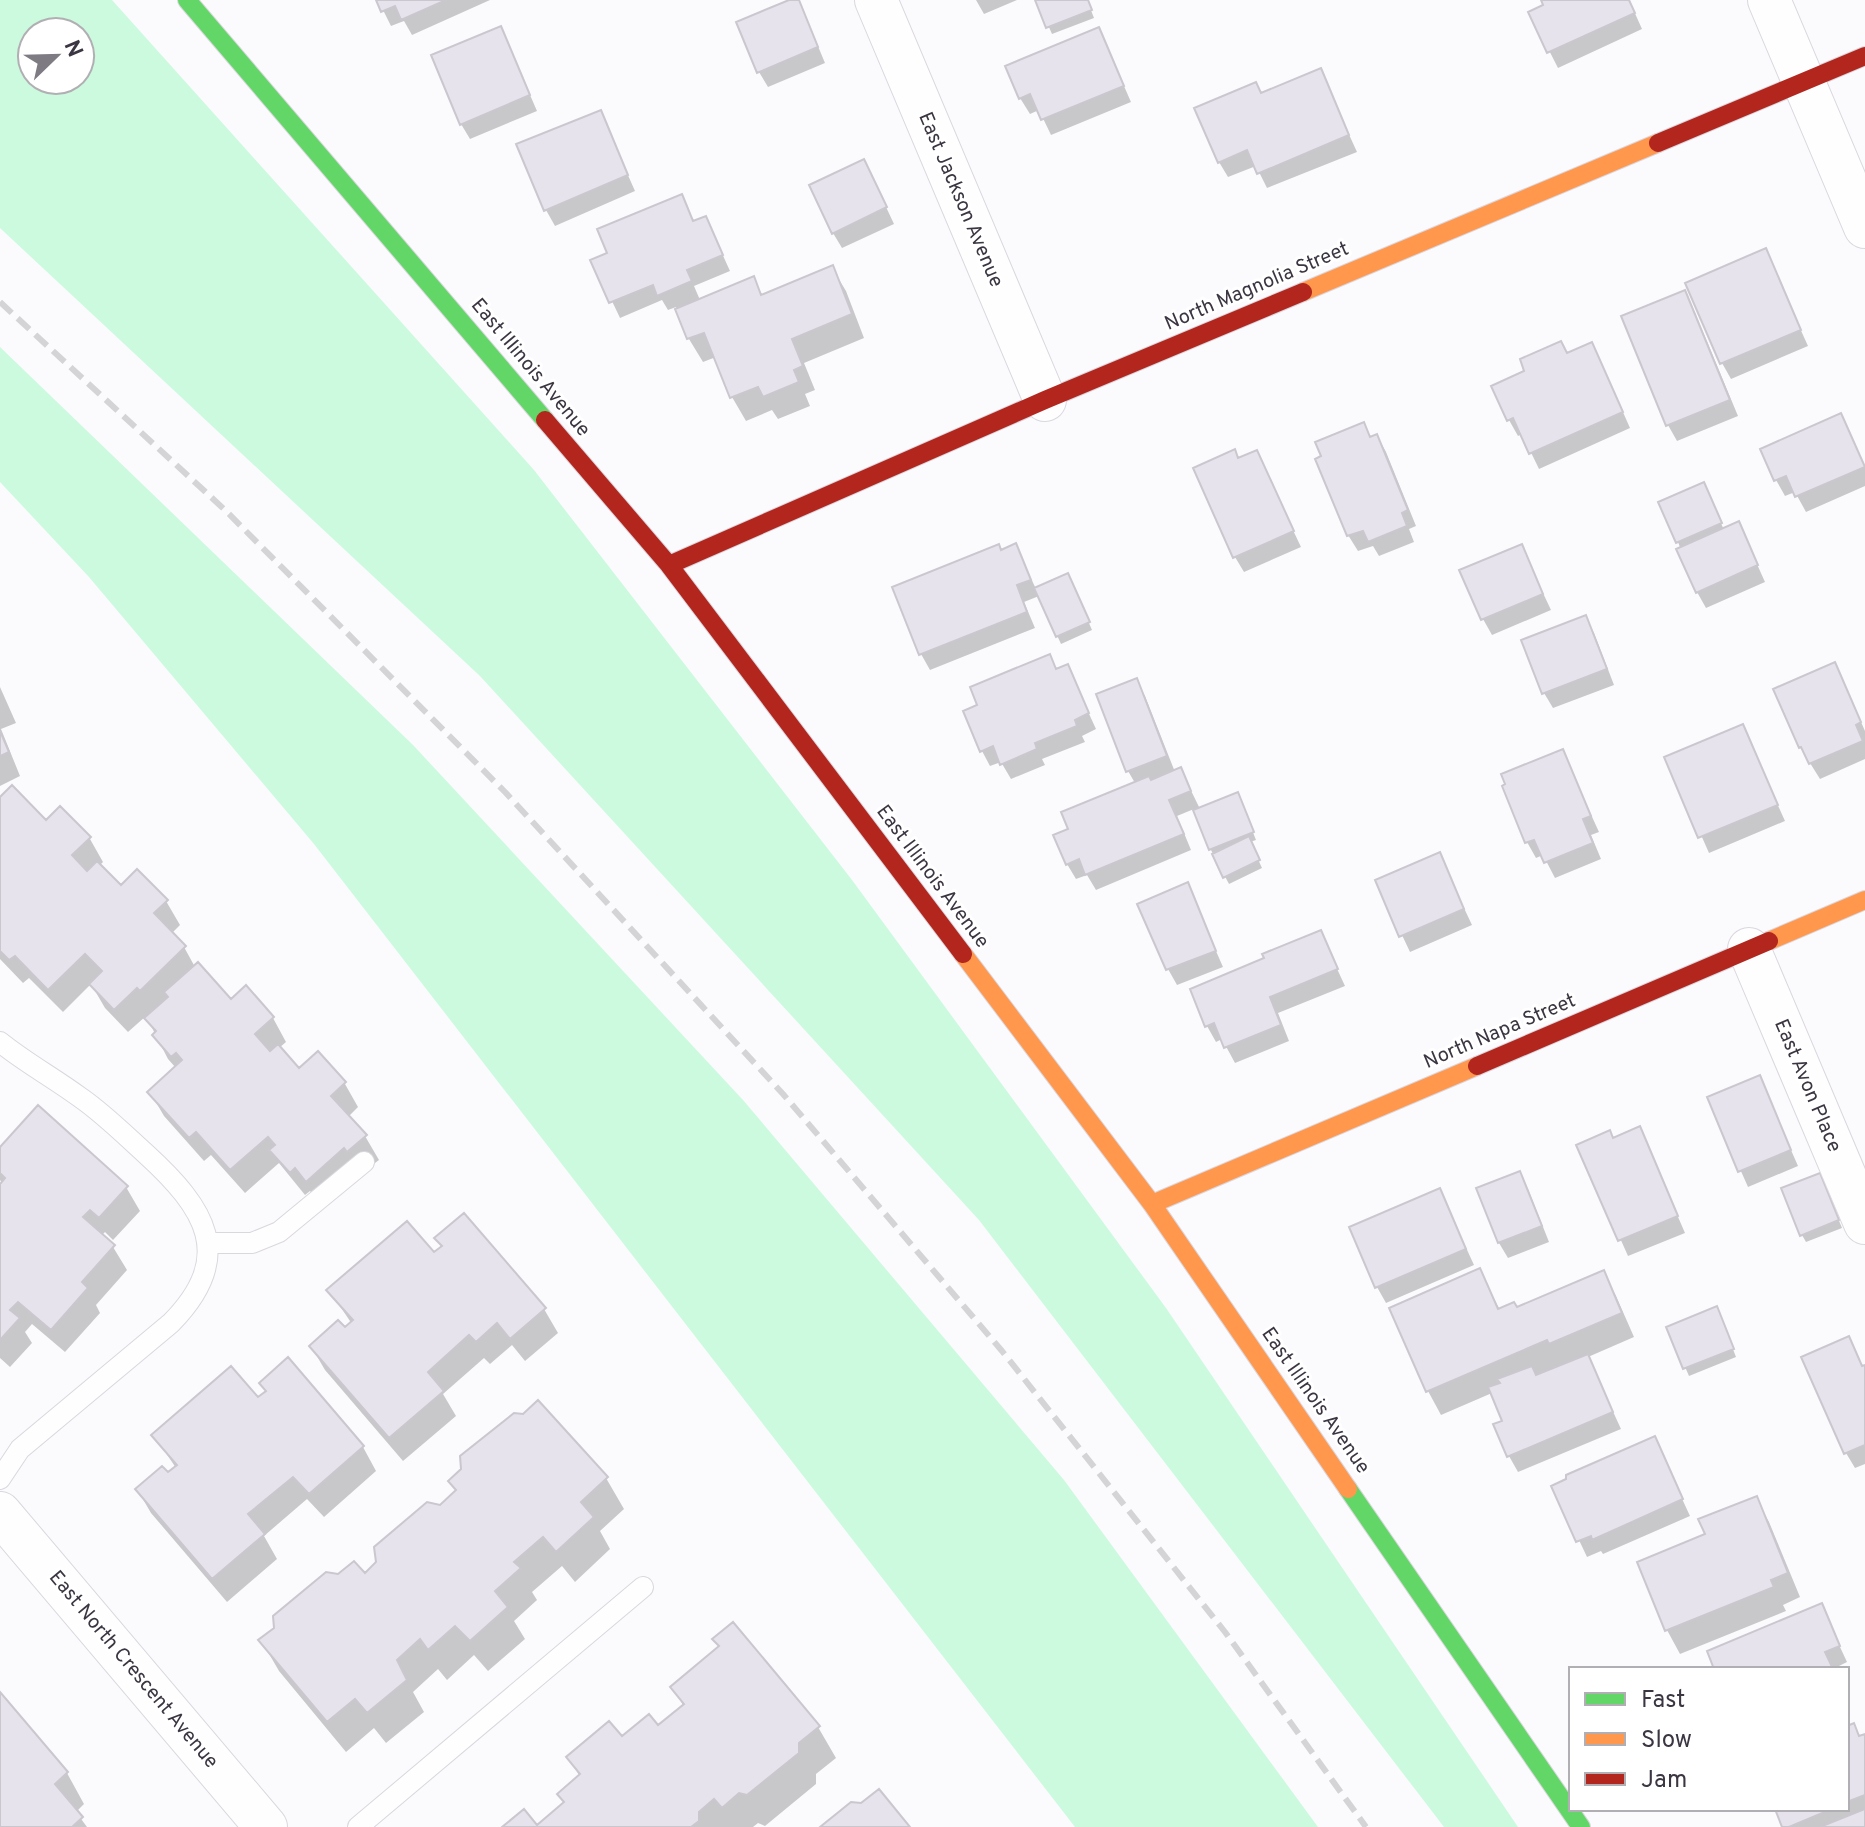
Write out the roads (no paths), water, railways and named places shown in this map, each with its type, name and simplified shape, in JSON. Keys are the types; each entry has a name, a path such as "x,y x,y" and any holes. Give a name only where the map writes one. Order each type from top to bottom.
{"main road":[{"name":"East Illinois Avenue","path":"187,0 669,565 1152,1204 1569,1810"},
{"name":"North Magnolia Street","path":"669,565 1045,400 1865,56"},
{"name":"North Napa Street","path":"1152,1204 1865,900"}],"street":[{"name":"East Jackson Avenue","path":"876,0 1045,400"},
{"path":"1769,0 1865,227"},
{"name":"East Avon Place","path":"1749,949 1865,1223"},
{"name":"East North Crescent Avenue","path":"0,1513 266,1827"}],"lane":[{"path":"0,1042 81,1097 173,1178 196,1208 207,1243 206,1272 191,1303 20,1449 0,1479"},
{"path":"207,1243 252,1243 279,1232 364,1162"},
{"path":"358,1827 643,1587"}],"railway":[{"path":"0,302 225,510 505,792 783,1094 1002,1351 1225,1632 1366,1827"}]}
